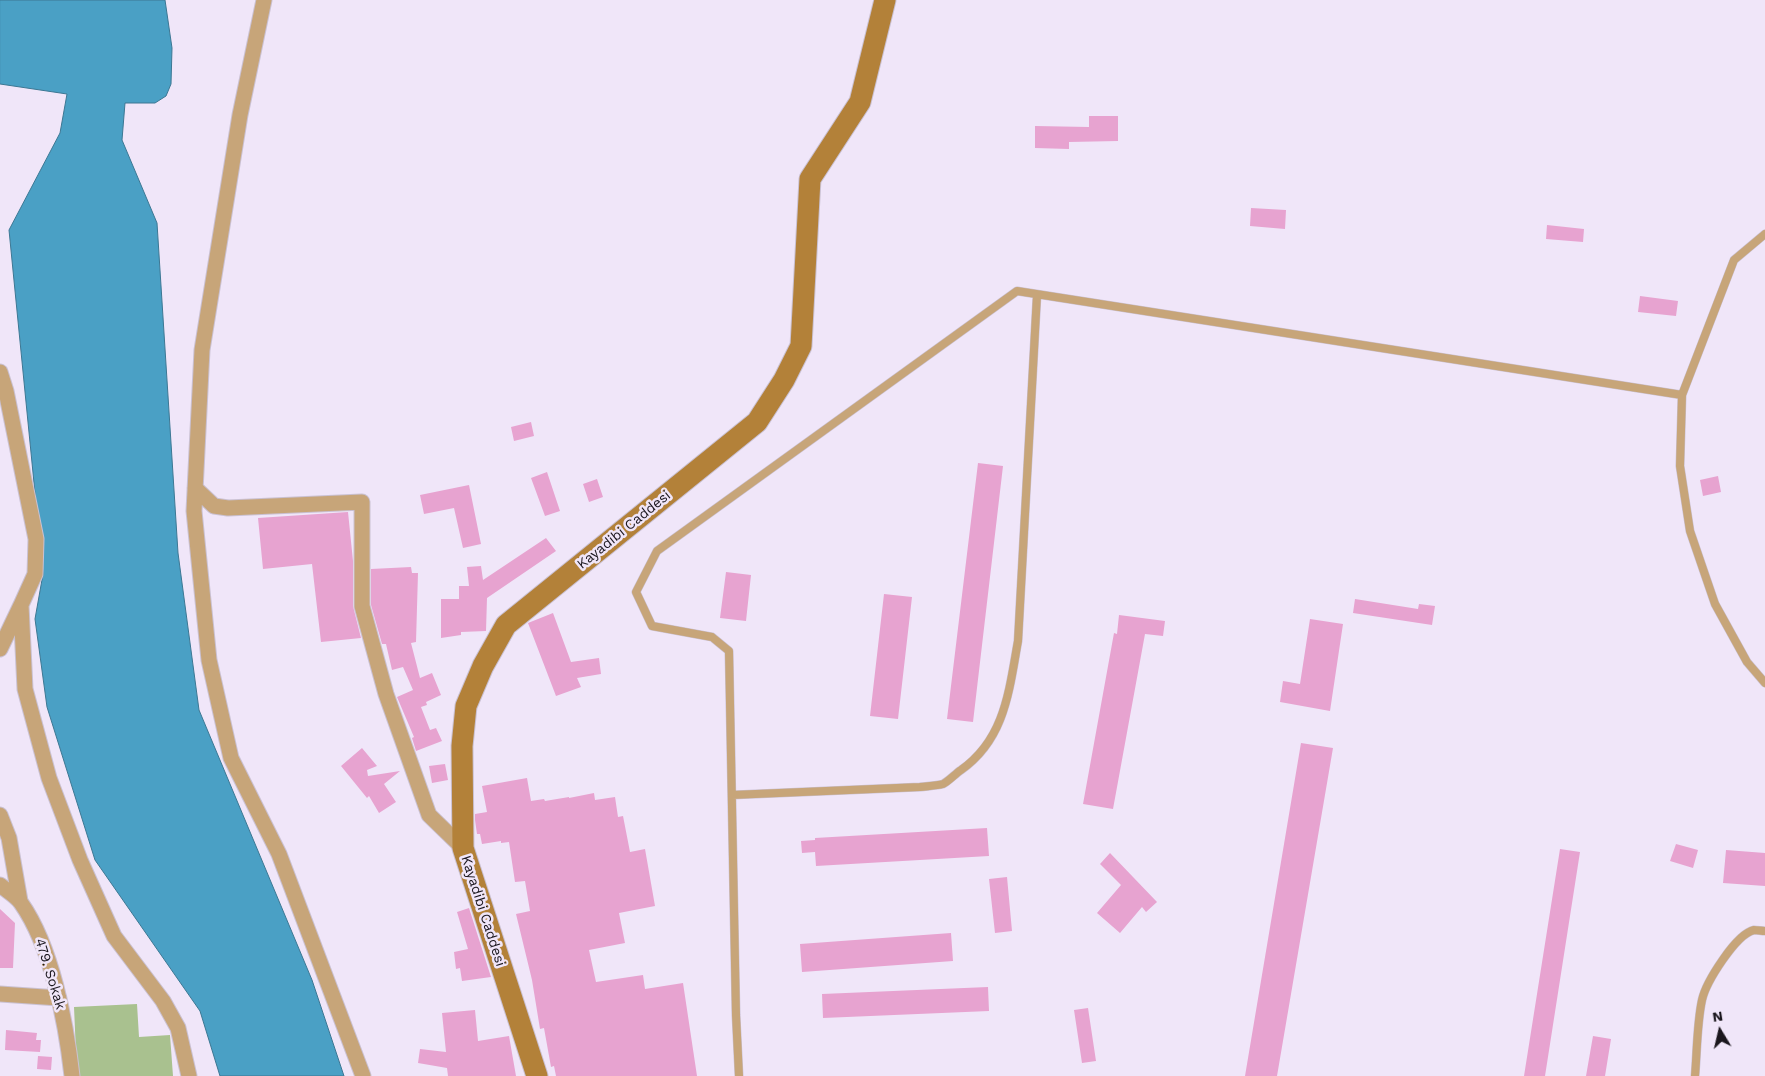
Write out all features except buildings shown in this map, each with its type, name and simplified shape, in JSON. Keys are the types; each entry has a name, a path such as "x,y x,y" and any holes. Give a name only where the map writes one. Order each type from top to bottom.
{"street":[{"path":"264,0 240,115 202,350 194,511 209,660 231,758 279,854 363,1076"},
{"name":"Kayadibi Caddesi","path":"536,1076 463,848 462,746 466,706 483,666 506,625 756,422 784,380 801,346 810,179 860,102 885,0"},
{"path":"0,372 6,391 36,539 35,574 22,605 0,648"},
{"path":"195,488 214,506 228,508 362,502 362,606 386,694 429,815 463,848"},
{"path":"22,605 25,689 49,778 80,860 114,936 163,1001 178,1028 189,1076"},
{"path":"0,814 9,838 20,901"},
{"name":"479. Sokak","path":"0,885 20,901 34,926 47,960 59,998 67,1036 72,1076"},
{"path":"0,994 59,998"}],"lane":[{"path":"1765,234 1734,260 1682,396 1680,466 1690,531 1714,604 1747,662 1765,683"},
{"path":"739,1076 736,1015 729,651 712,637 652,626 636,592 657,551 1018,292 1682,396"},
{"path":"732,795 920,787 942,784 965,768 984,749 1000,724 1009,693 1018,641 1038,294"},
{"path":"1695,1076 1702,998 1718,965 1742,937 1753,930 1765,931"}],"green space":[{"path":"137,1004 139,1037 170,1035 173,1076 77,1076 74,1007"}],"water":[{"path":"0,0 165,0 172,48 171,84 166,96 155,103 125,103 122,140 157,223 178,553 199,710 312,980 344,1076 220,1076 200,1011 95,860 47,707 35,619 43,574 9,230 60,133 67,94 0,84"}]}
